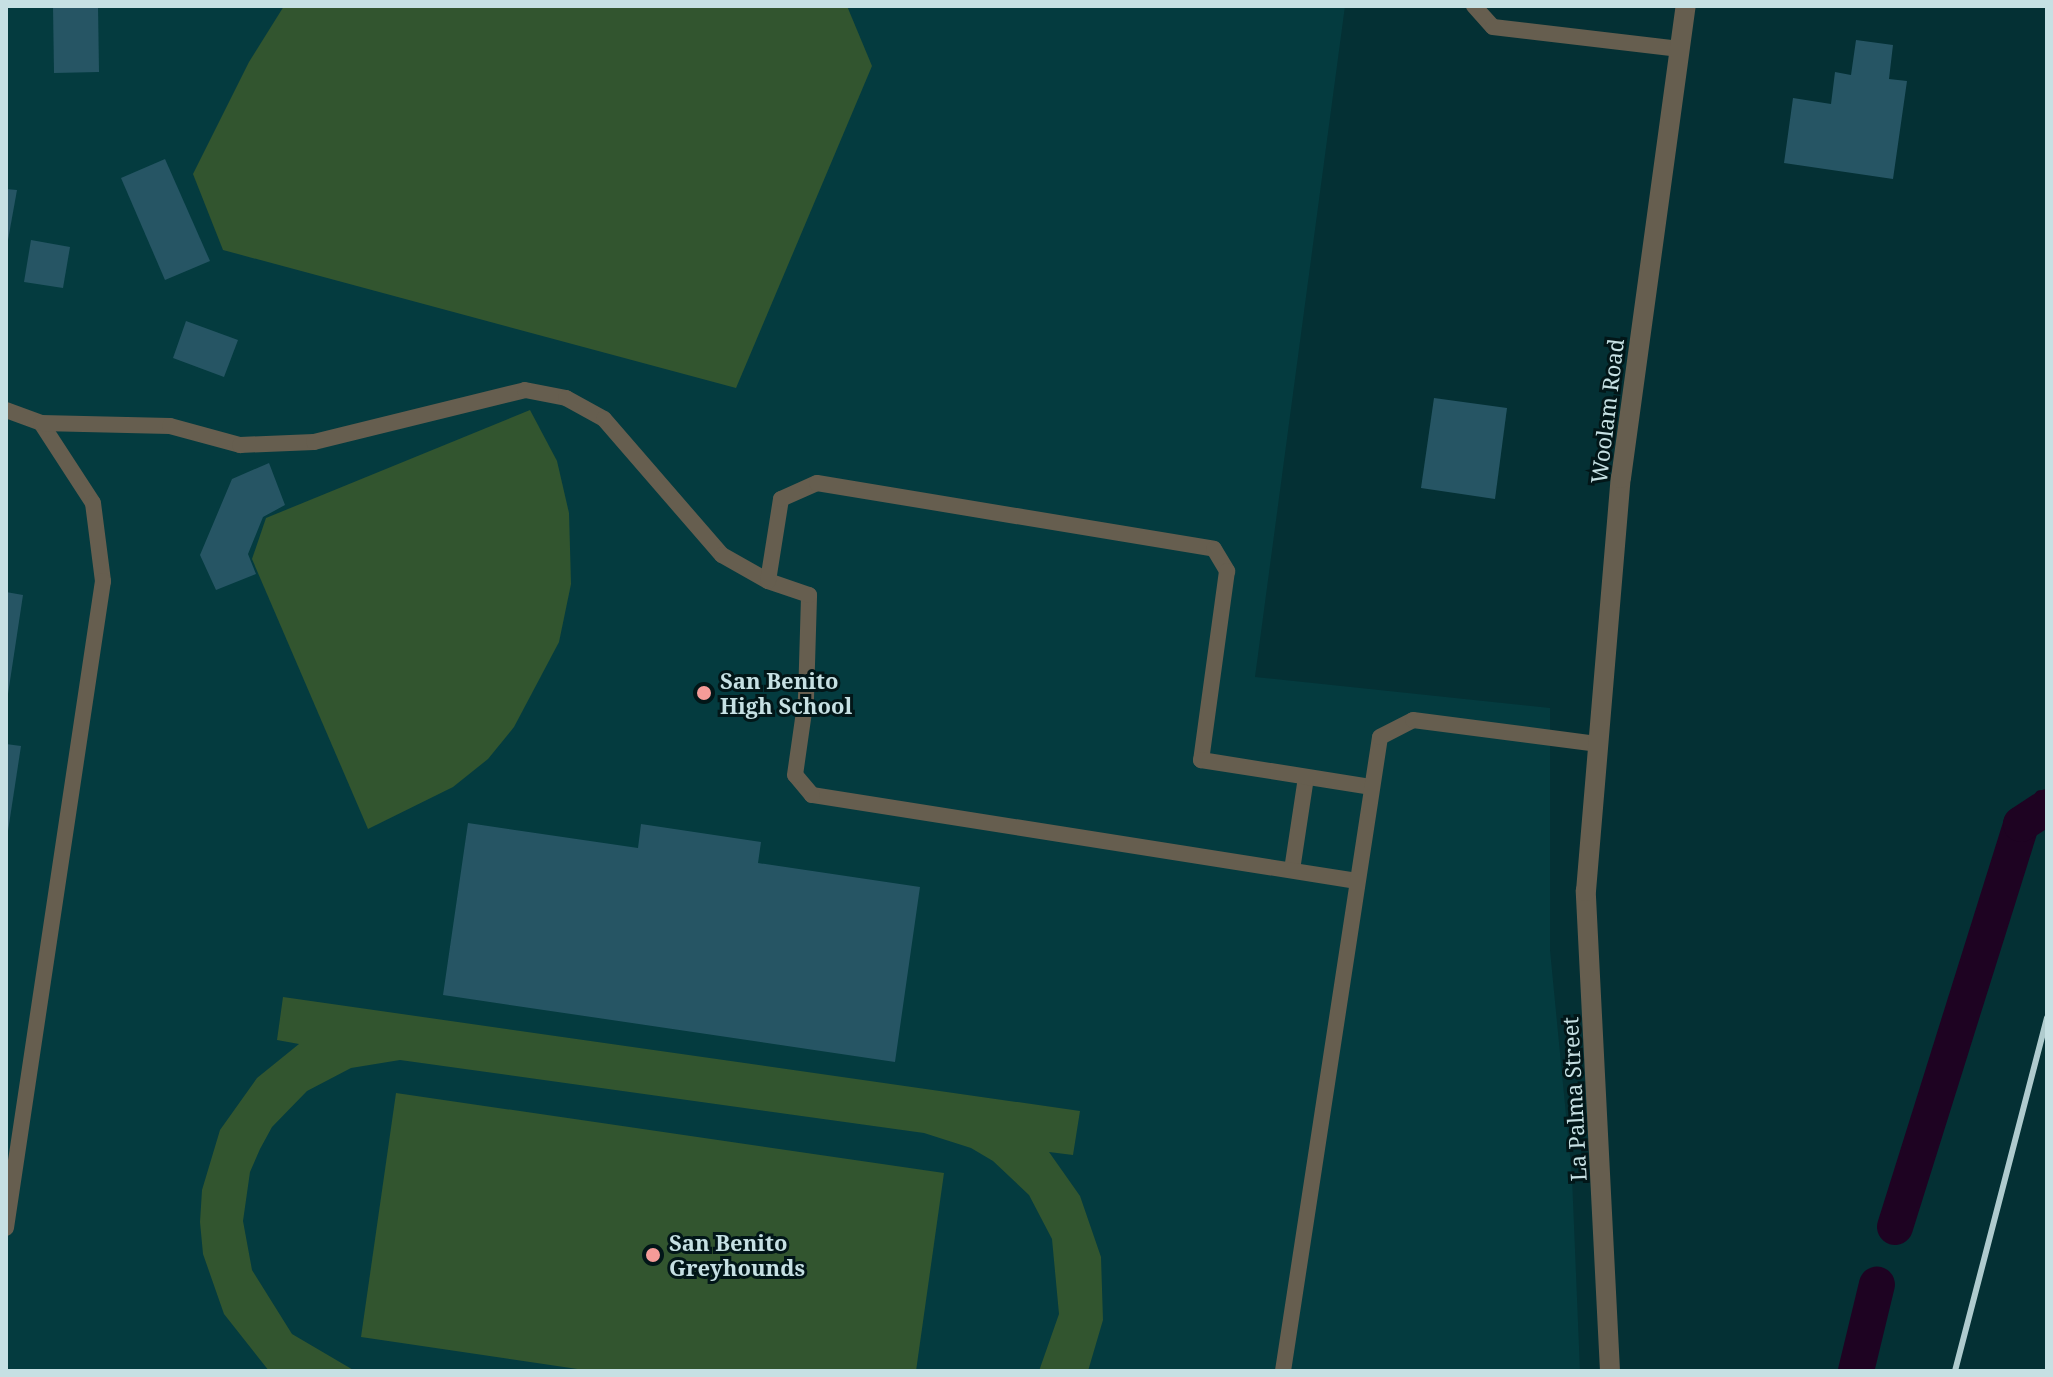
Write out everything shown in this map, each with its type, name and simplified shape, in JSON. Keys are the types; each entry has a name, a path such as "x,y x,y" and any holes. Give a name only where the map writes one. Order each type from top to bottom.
{"street":[{"name":"Woolam Road","path":"1591,824 1621,478 1686,6"},
{"name":"La Palma Street","path":"1591,824 1586,891 1610,1371"}],"lane":[{"path":"1474,6 1493,27 1680,49"},
{"path":"6,410 41,423 170,426 240,445 314,442 525,390 566,398 604,419 722,555 768,581 809,595 806,698 795,775 812,795 1357,881"},
{"path":"6,1228 103,581 93,503 41,423"},
{"path":"768,581 781,499 817,483 1214,549 1227,571 1201,760 1372,787"},
{"path":"1283,1371 1380,737 1413,720 1598,744"},
{"path":"1292,870 1306,777"}],"shaded area":[{"name":"San Benito High School","path":"6,6 1345,6 1255,677 1550,708 1550,950 1572,1177 1580,1371 6,1371"}],"green space":[{"path":"284,6 847,6 872,66 736,388 223,250 193,174 249,62"},
{"path":"530,410 557,461 569,513 571,584 559,642 514,727 488,759 453,787 368,829 252,559 266,518"},
{"path":"283,997 1080,1111 1073,1155 1049,1152 1080,1196 1101,1257 1103,1320 1088,1371 1039,1371 1059,1314 1052,1239 1029,1195 993,1161 971,1148 924,1133 400,1060 351,1068 307,1091 272,1127 250,1172 243,1221 252,1270 292,1334 355,1371 269,1371 224,1314 203,1254 200,1222 202,1190 220,1130 257,1078 299,1044 277,1040"},
{"name":"San Benito Greyhounds","path":"396,1093 944,1173 916,1371 591,1371 361,1337"}],"building":[{"path":"53,6 98,6 99,72 54,73"},
{"path":"1856,40 1893,45 1889,79 1907,81 1893,179 1784,163 1793,98 1831,104 1835,72 1851,75"},
{"path":"165,159 210,261 165,280 121,178"},
{"path":"6,189 17,190 8,240 6,240"},
{"path":"31,240 70,247 63,288 24,282"},
{"path":"186,321 238,340 224,377 173,358"},
{"path":"1434,398 1507,408 1495,499 1421,488"},
{"path":"269,463 285,505 263,517 248,554 256,574 216,590 200,555 232,479"},
{"path":"6,592 23,595 8,694 6,694"},
{"path":"6,744 21,746 8,831 6,831"},
{"path":"468,823 638,848 641,824 761,842 758,863 920,887 895,1062 443,995"}],"waterway":[{"path":"2037,813 2040,795"},
{"path":"1895,1227 2021,824 2047,807"},
{"path":"1856,1371 1877,1284"}],"railway":[{"path":"1955,1371 2047,1018"}],"place":[{"name":"San Benito High School","path":"704,693"},
{"name":"San Benito Greyhounds","path":"653,1255"}]}
